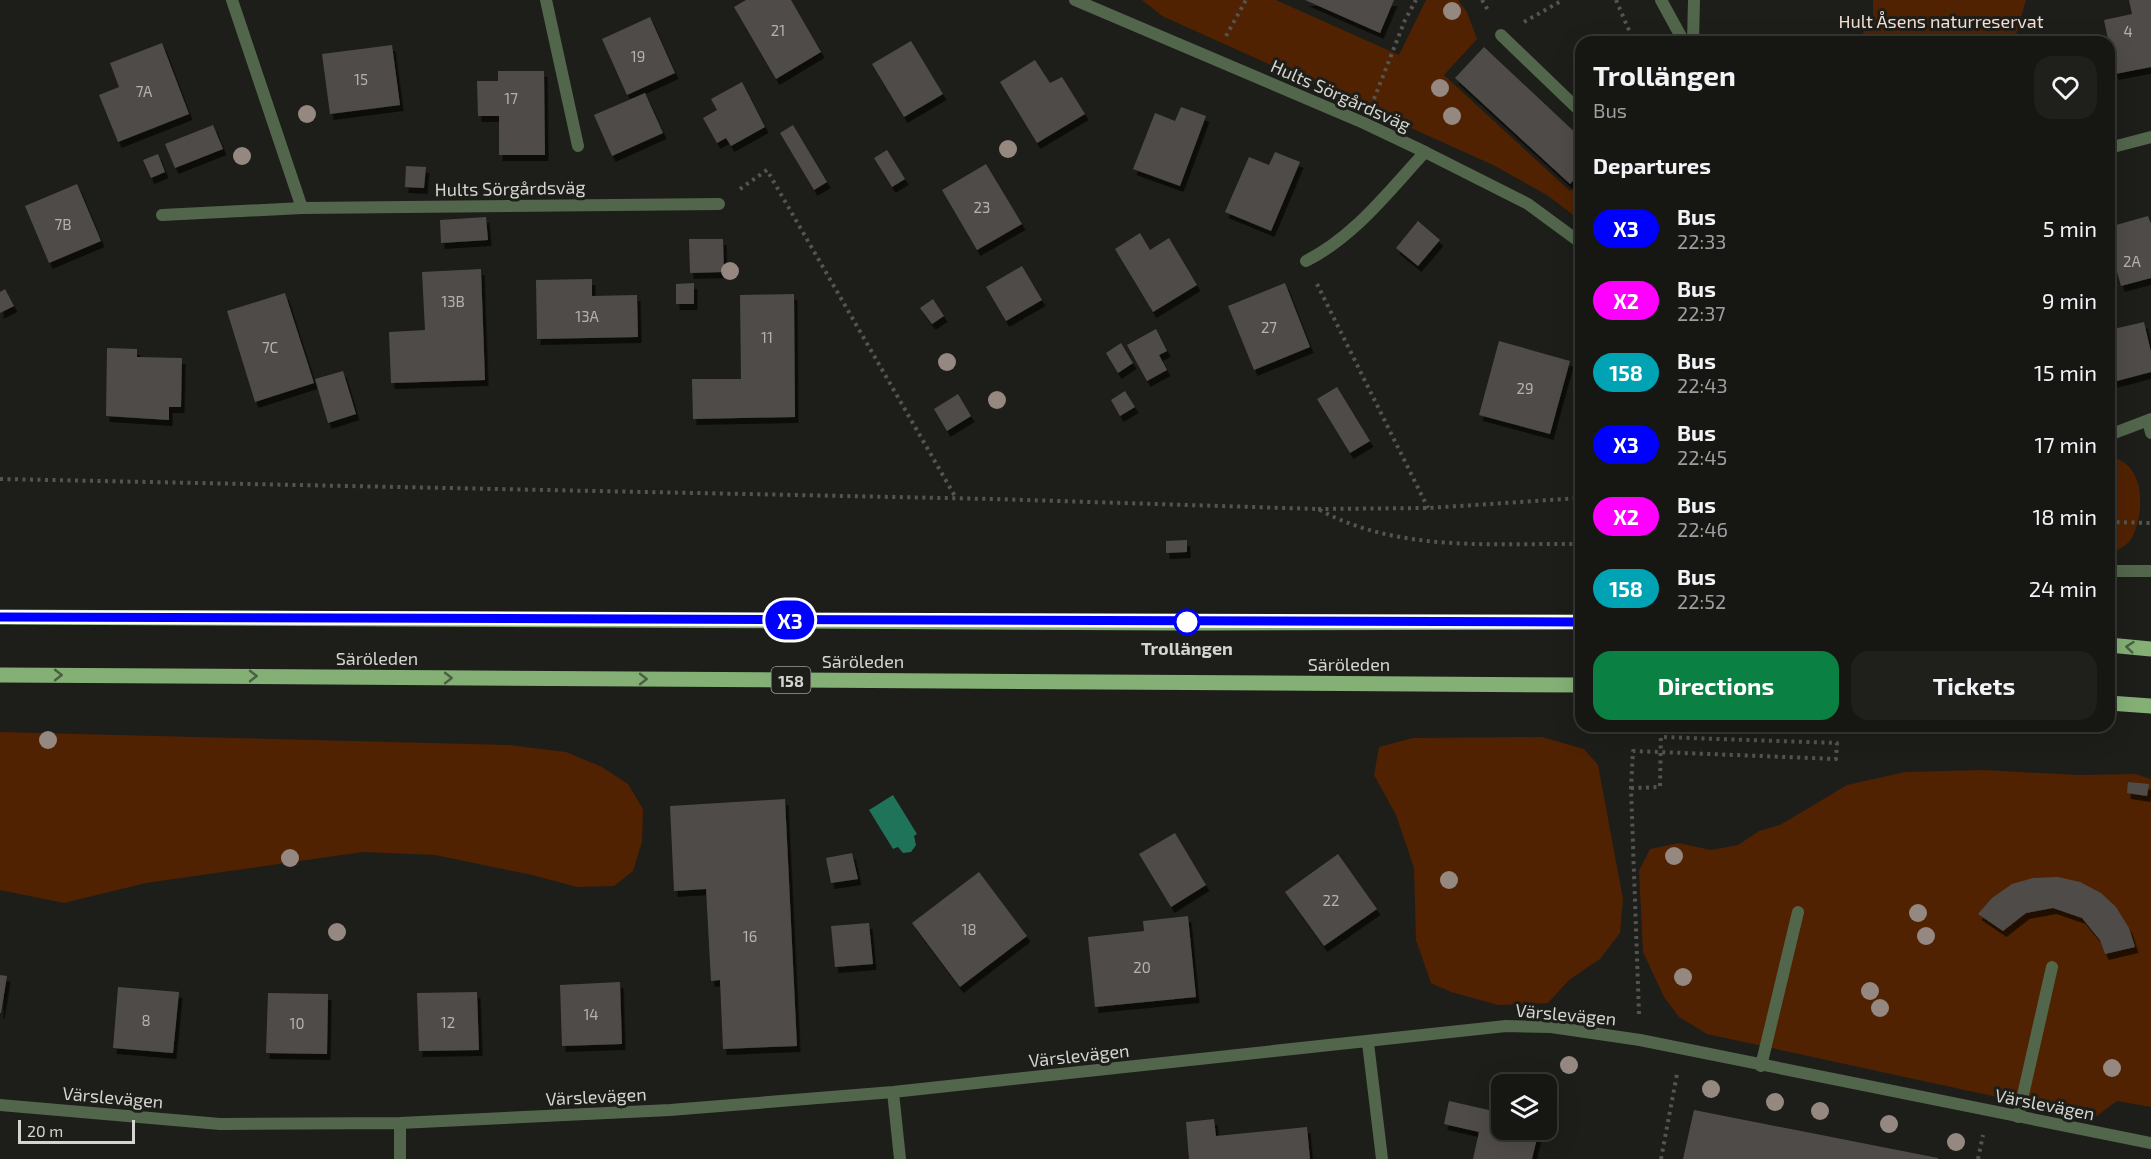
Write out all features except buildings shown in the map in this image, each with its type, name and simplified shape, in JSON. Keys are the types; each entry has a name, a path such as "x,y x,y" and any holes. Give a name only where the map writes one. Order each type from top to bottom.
{"main road":[{"path":"3,616 1575,622"},
{"path":"2115,646 2151,649"},
{"name":"Säröleden","path":"0,675 1575,686"},
{"path":"2115,703 2151,706"}],"street":[{"path":"232,0 302,208"},
{"path":"546,0 578,146"},
{"name":"Hults Sörgårdsväg","path":"1075,0 1092,3 1425,152 1528,204 1575,239"},
{"path":"1661,0 1681,36"},
{"path":"1693,36 1694,0"},
{"path":"1501,35 1575,106"},
{"path":"2115,146 2151,137"},
{"path":"1306,261 1329,249 1350,234 1425,152"},
{"name":"Hults Sörgårdsväg","path":"162,215 302,208 719,204"},
{"path":"2115,433 2149,420 2151,434"},
{"path":"2115,571 2151,571"},
{"path":"1761,1066 1798,912"},
{"path":"2018,1117 2052,967"},
{"name":"Värslevägen","path":"0,1105 220,1124 400,1123 670,1110 893,1092 1368,1043 1506,1026 1551,1027 1640,1040 2151,1143"},
{"path":"1368,1043 1382,1159"},
{"path":"893,1092 900,1159"},
{"path":"400,1123 400,1159"}],"path":[{"path":"1214,59 1246,0"},
{"path":"1364,123 1405,20 1416,0"},
{"path":"1501,35 1563,0"},
{"path":"1616,0 1631,36"},
{"path":"719,204 768,170 957,498"},
{"path":"1306,261 1428,508"},
{"path":"0,479 957,498 1318,508 1428,508 1575,498"},
{"path":"1318,508 1345,523 1391,537 1429,542 1575,544"},
{"path":"2115,522 2151,523"},
{"path":"1631,788 1660,787 1661,732"},
{"path":"1640,1040 1631,788 1633,751 1836,759 1837,743 1661,737"},
{"path":"1660,1159 1681,1050"}],"green space":[{"path":"1142,0 1276,0 1399,55 1426,0 1458,0 1467,12 1477,39 1444,75 1570,191 1575,186 1575,216 1547,195 1493,165 1162,16"},
{"name":"Hult Åsens naturreservat","path":"1873,0 2026,0 2016,36 1861,36 1873,18"},
{"path":"2115,459 2130,468 2139,490 2139,515 2136,528 2132,538 2115,552"},
{"path":"0,732 509,745 566,752 602,767 628,784 643,809 642,842 633,871 614,886 577,887 532,875 435,855 363,852 146,883 64,903 0,890"},
{"path":"1542,737 1584,749 1598,765 1623,899 1620,933 1600,959 1569,980 1548,1003 1498,1005 1451,992 1431,983 1416,940 1414,868 1396,815 1374,775 1379,747 1413,738"},
{"path":"1984,770 2078,775 2135,774 2151,779 2151,1107 2117,1101 2094,1118 1707,1034 1679,1017 1664,997 1643,952 1639,871 1650,849 1679,843 1711,850 1738,845 1759,831 1780,825 1847,785 1905,772"}],"shaded area":[{"path":"893,795 917,834 914,836 916,845 911,852 903,853 898,847 893,849 869,810"}],"bus line":[{"name":"X3","path":"0,617 1575,622"}],"place":[{"name":"Trollängen","path":"1187,622"}]}
